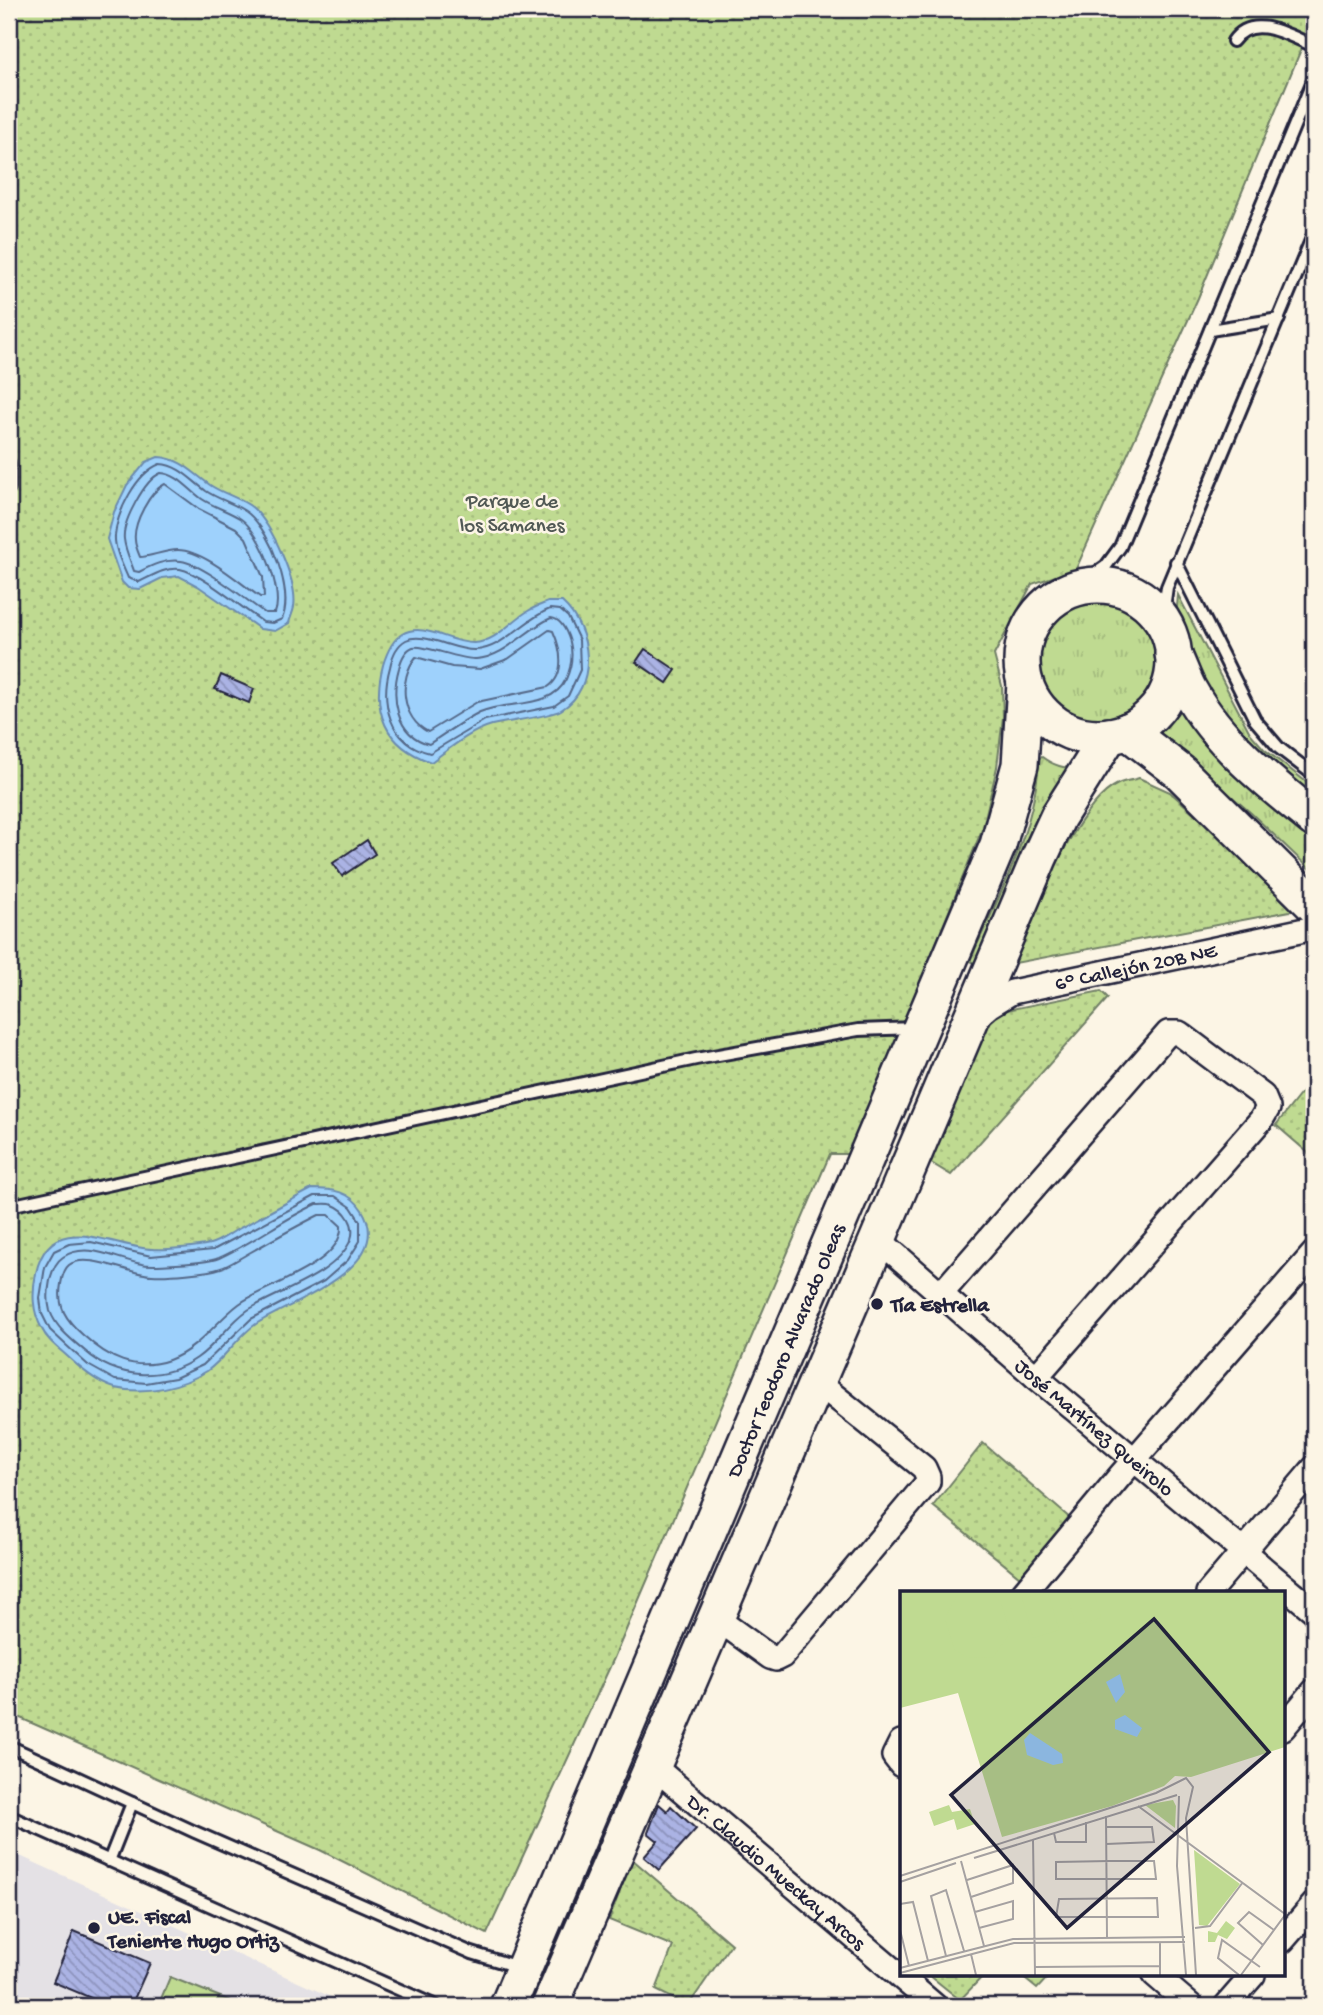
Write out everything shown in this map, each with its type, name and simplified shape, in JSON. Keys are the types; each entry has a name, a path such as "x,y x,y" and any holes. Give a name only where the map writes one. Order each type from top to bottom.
{"main road":[{"path":"1314,819 1243,758 1220,732 1188,689 1160,617 1147,603 1131,592 1112,586 1092,585 1073,589 1048,604 1030,626 1022,652 1025,683 1032,700 1044,714 1074,733 1129,739 1180,772 1314,905"},
{"path":"1129,739 1166,694 1172,677 1171,645"},
{"name":"Doctor Teodoro Alvarado Oleas","path":"508,2006 998,845 1020,765 1025,683"},
{"name":"Doctor Teodoro Alvarado Oleas","path":"550,2006 1039,858 1058,817 1088,772 1129,739"}],"street":[{"name":"6° Callejón 20B NE","path":"968,1027 978,1014 1012,992 1314,928"},
{"path":"941,1294 1168,1033 1179,1033 1262,1096 1268,1108 1261,1120 1036,1377"},
{"name":"José Martínez Queirolo","path":"878,1239 1036,1377 1314,1611"},
{"path":"1025,1591 1135,1458 1314,1253"},
{"path":"716,1618 770,1657 776,1659 782,1656 928,1482 929,1477 924,1468 817,1382"},
{"path":"1210,1591 1314,1468"},
{"path":"1284,1727 1314,1691"},
{"path":"900,1744 894,1756 900,1764"},
{"name":"Dr. Claudio Mueckay Arcos","path":"652,1765 935,2006"},
{"path":"1284,1939 1314,1904"},
{"path":"1157,1976 1191,2006"},
{"path":"1226,2006 1252,1976"}],"lane":[{"path":"1233,41 1242,31 1257,26 1314,46"},
{"path":"1073,589 1106,566 1120,547 1314,78"},
{"path":"1171,645 1165,601 1176,562 1314,233"},
{"path":"1210,330 1279,319"},
{"path":"9,463 9,488"},
{"path":"1176,562 1255,720 1279,748 1314,775"},
{"path":"9,1206 696,1059 858,1030 921,1028"},
{"path":"9,1746 472,1952 524,1969"},
{"path":"109,1861 132,1803"},
{"path":"9,1816 436,2006"}],"shaded area":[{"name":"UE. Fiscal Teniente Hugo Ortiz","path":"9,1851 351,2006 9,2006"}],"green space":[{"name":"Parque de los Samanes","path":"9,9 1314,9 1314,18 1198,298 1076,569 1032,584 994,655 1002,686 1003,717 997,767 983,827 851,1154 830,1154 614,1658 487,1934 320,1850 9,1713"},
{"path":"1178,595 1250,733 1264,749 1314,788 1314,801 1257,757 1189,664 1176,619"},
{"path":"1096,600 1120,605 1140,618 1153,638 1158,662 1153,686 1140,706 1120,719 1096,724 1072,719 1052,706 1039,686 1034,662 1039,638 1052,618 1072,605"},
{"path":"1179,707 1192,726 1224,759 1314,829 1314,873 1251,813 1157,732 1175,708"},
{"path":"1039,758 1059,766 1078,769 1018,867 975,963 970,961 1023,837 1031,811"},
{"path":"1139,778 1170,792 1287,896 1294,904 1290,911 1010,964 1056,865 1086,814 1102,796 1118,784"},
{"path":"1101,991 1108,998 951,1175 928,1161 987,1026 995,1016 1007,1010"},
{"path":"1314,1077 1314,1158 1276,1125"},
{"path":"983,1443 1071,1519 1020,1577 933,1506"},
{"path":"632,1859 731,1944 688,2006 656,1990 673,1946 609,1920"},
{"path":"930,1976 983,1976 960,2000"},
{"path":"1021,1976 1049,1976 1037,1989"},
{"path":"170,1977 243,2006 158,2006"}],"water":[{"path":"158,457 180,463 215,488 253,508 260,516 282,554 292,583 294,607 289,623 275,631 260,629 179,576 162,578 140,589 128,588 122,582 107,539 114,512 127,485 146,462"},
{"path":"548,602 562,602 572,613 585,642 586,673 573,700 555,712 476,731 431,762 402,747 385,725 379,697 383,665 398,637 419,630 465,642 482,642 530,610"},
{"path":"312,1189 340,1192 357,1204 369,1230 365,1249 353,1265 335,1280 256,1324 214,1366 197,1377 151,1390 115,1388 83,1370 53,1344 42,1329 35,1309 36,1273 43,1253 55,1242 69,1236 85,1236 152,1249 210,1244"}],"building":[{"path":"645,649 676,670 667,683 636,662"},
{"path":"221,675 254,689 249,703 215,689"},
{"path":"367,840 375,854 342,876 333,863"},
{"path":"659,1804 667,1811 671,1806 696,1829 659,1870 644,1857 658,1841 648,1833"},
{"path":"74,1931 150,1963 131,2006 110,2006 53,1982"}],"place":[{"name":"Tía Estrella","path":"877,1304"},
{"name":"UE. Fiscal Teniente Hugo Ortiz","path":"94,1928"}]}
